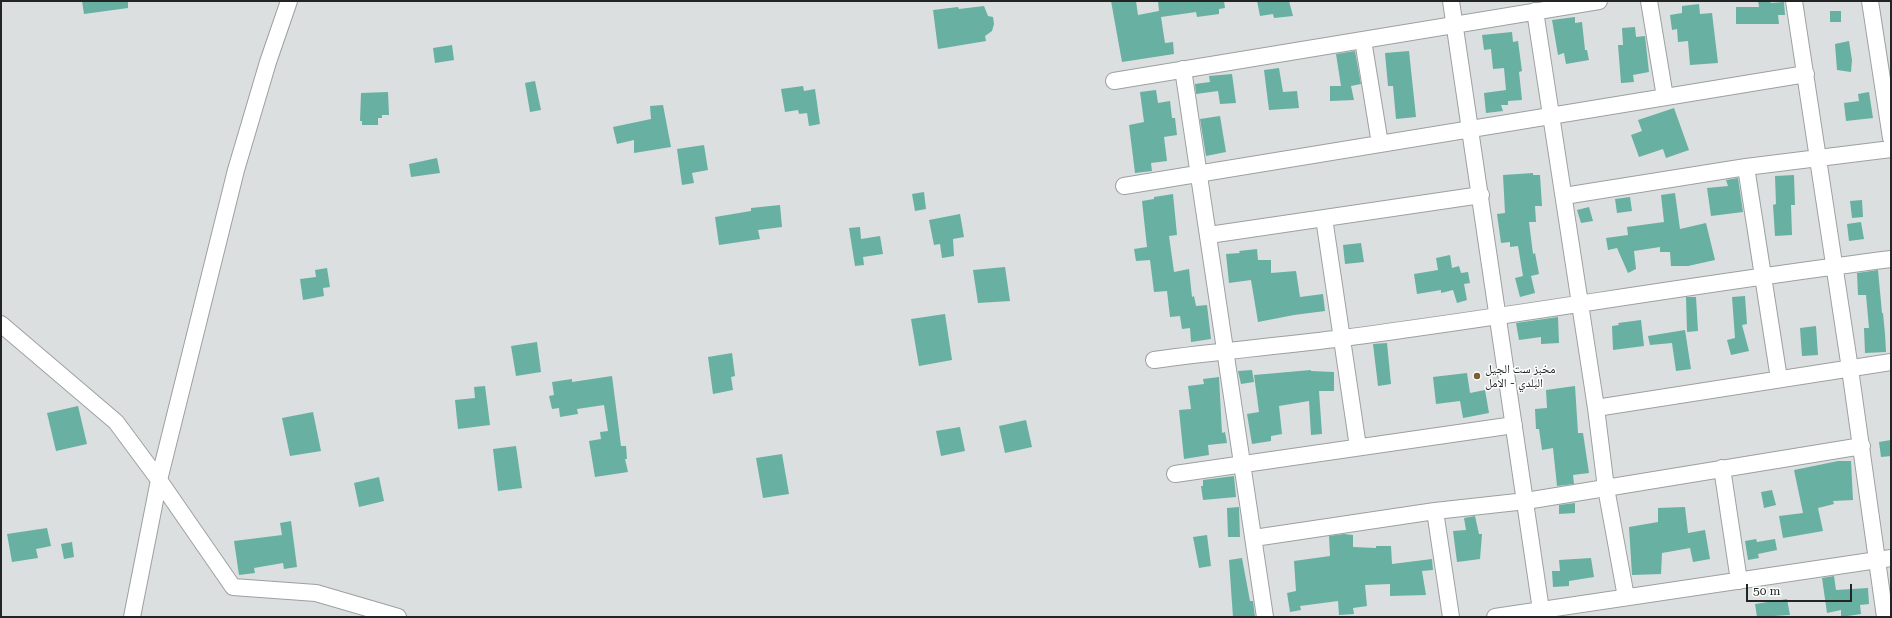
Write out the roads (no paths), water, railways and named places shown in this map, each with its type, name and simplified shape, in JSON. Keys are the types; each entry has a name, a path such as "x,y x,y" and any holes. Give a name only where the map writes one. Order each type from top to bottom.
{"street":[{"path":"132,617 159,480 236,170 268,62 289,1"},
{"path":"1451,1 1542,614"},
{"path":"1114,81 1535,10 1599,1"},
{"path":"1649,1 1665,97"},
{"path":"1794,1 1862,446 1885,559 1885,617"},
{"path":"1870,1 1886,64 1891,138"},
{"path":"1535,10 1596,408 1606,488 1626,597"},
{"path":"1363,40 1380,144"},
{"path":"1183,69 1265,617"},
{"path":"1124,186 1806,74"},
{"path":"1564,196 1746,167 1891,149"},
{"path":"1746,167 1779,379"},
{"path":"1209,235 1481,195"},
{"path":"1324,218 1358,447"},
{"path":"1154,360 1226,350 1343,338 1762,276 1891,259"},
{"path":"1,324 116,422 159,480 234,587 316,593 398,617"},
{"path":"1596,408 1891,362"},
{"path":"1175,474 1242,463 1514,425"},
{"path":"1254,538 1434,511 1526,501 1862,446"},
{"path":"1722,468 1739,581"},
{"path":"1434,511 1450,617"},
{"path":"1495,617 1542,614 1626,597 1885,559"}],"place":[{"name":"مخبز ست الجيل البلدي - الامل","path":"1477,376"}]}
